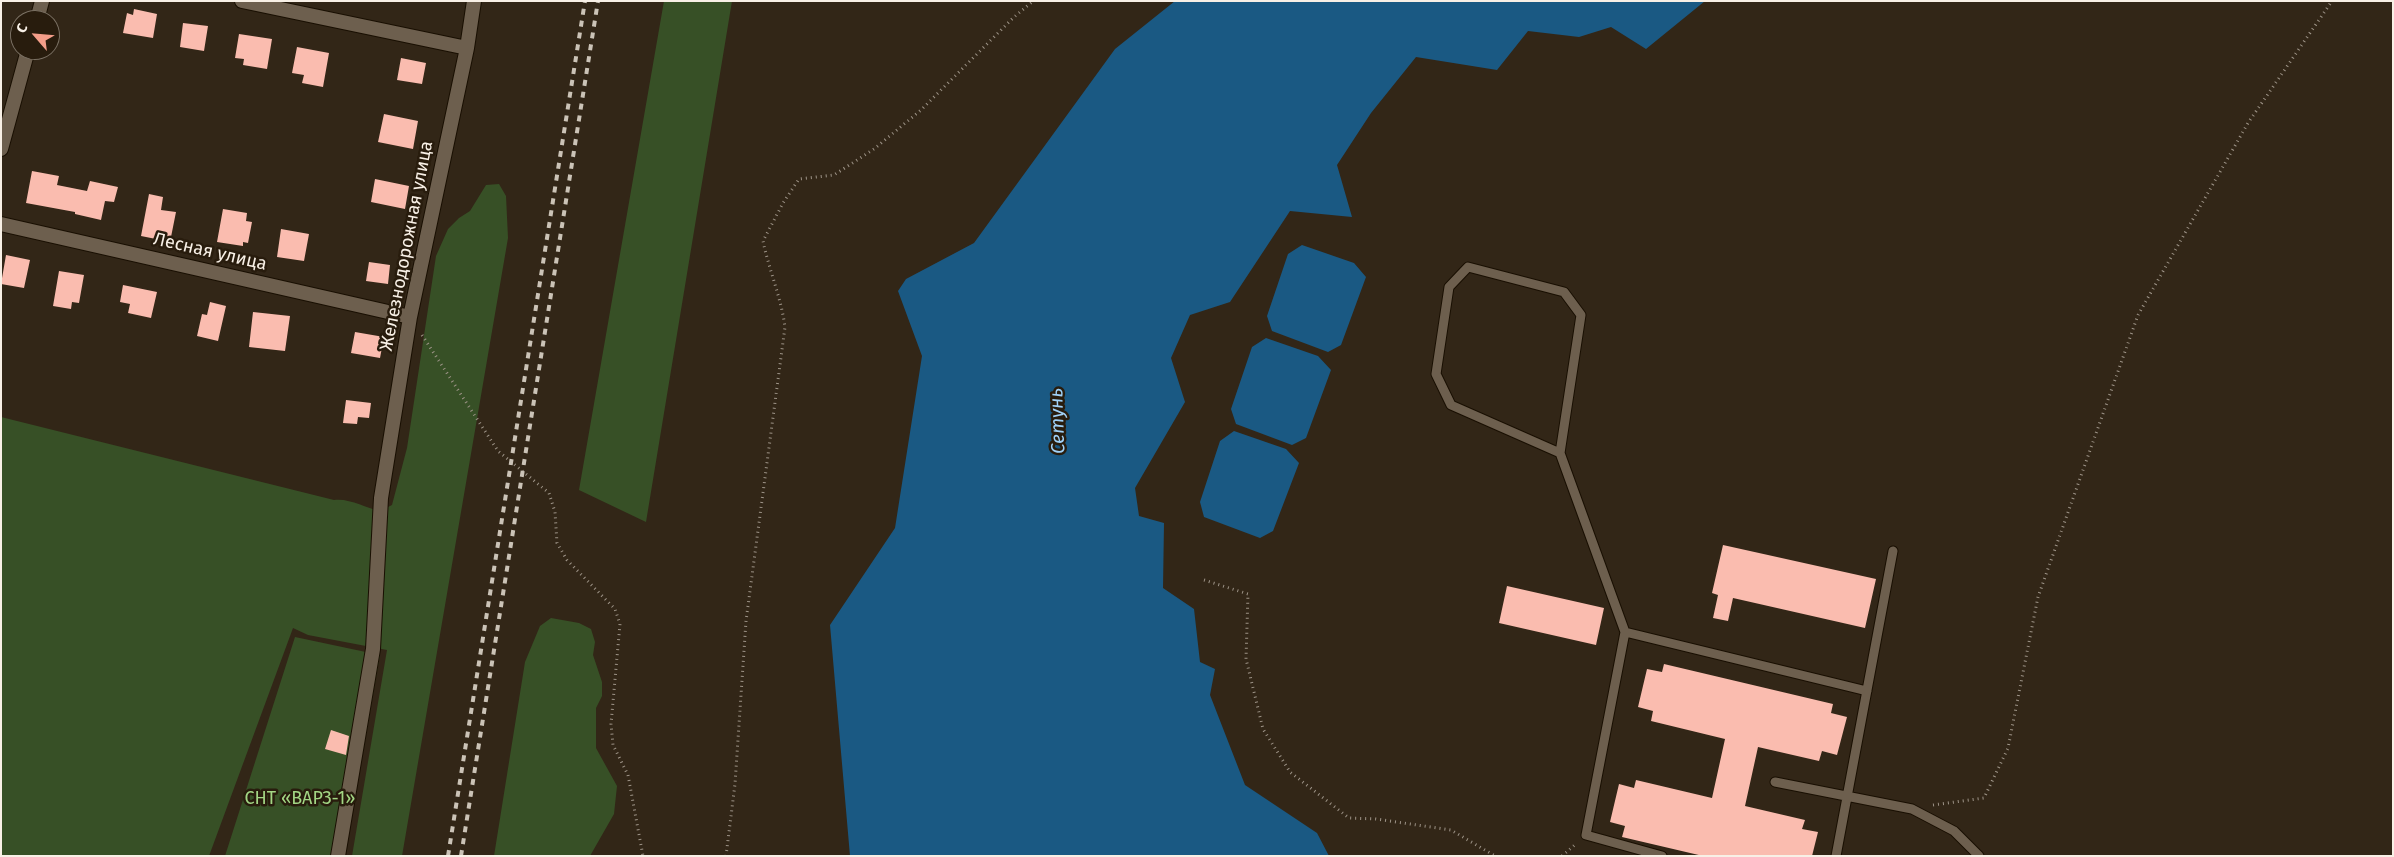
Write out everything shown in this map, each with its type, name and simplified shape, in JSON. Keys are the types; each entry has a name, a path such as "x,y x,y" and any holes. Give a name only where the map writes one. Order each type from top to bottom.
{"street":[{"path":"242,1 467,48"},
{"name":"Железнодорожная улица","path":"338,856 373,649 381,498 410,317 467,48 474,1"},
{"path":"1,149 25,60"},
{"name":"Лесная улица","path":"1,224 410,317"}],"lane":[{"path":"1560,453 1451,405 1436,374 1449,287 1468,267 1564,292 1581,315 1560,453 1624,632 1586,835 1662,856"},
{"path":"1836,856 1893,551"},
{"path":"1624,632 1867,692"},
{"path":"1775,782 1912,809 1954,831 1979,856"}],"path":[{"path":"726,856 734,784 746,621 786,327 781,300 770,273 763,241 783,203 799,179 834,175 874,149 920,110 1013,18 1033,1"},
{"path":"1912,809 1984,798 2008,748 2038,597 2138,314 2248,122 2332,1"},
{"path":"410,317 498,451 549,493 554,512 558,543 567,560 615,609 620,624 612,724 613,745 628,775 643,856"},
{"path":"1204,580 1248,594 1246,659 1263,729 1290,772 1349,818 1376,819 1451,830 1495,856"},
{"path":"1562,856 1586,835"}],"green space":[{"path":"664,1 732,1 646,522 579,490"},
{"path":"499,184 506,196 508,238 402,856 352,856 387,650 308,635 293,628 209,856 1,856 1,417 334,500 352,502 380,511 392,505 407,448 436,256 448,229 459,218 470,211 486,185"},
{"path":"551,618 579,623 591,629 595,642 593,655 602,682 602,696 596,708 596,748 617,786 614,814 590,856 494,856 525,662 540,626"},
{"name":"СНТ «ВАРЗ-1»","path":"295,637 380,655 345,856 225,856"}],"water":[{"name":"Сетунь","path":"1175,1 1705,1 1646,49 1611,27 1579,37 1528,31 1497,70 1416,57 1371,113 1337,165 1352,217 1290,211 1230,302 1190,315 1171,358 1185,402 1135,488 1139,516 1164,523 1163,588 1194,609 1200,662 1215,669 1210,695 1245,785 1317,833 1329,856 850,856 830,625 895,528 922,356 898,291 906,279 974,243 1115,49"},
{"path":"1302,245 1354,263 1366,277 1341,345 1328,352 1272,331 1267,316 1288,254"},
{"path":"1266,338 1318,356 1331,370 1306,438 1292,445 1236,424 1231,409 1252,347"},
{"path":"1234,431 1286,449 1299,463 1273,531 1260,538 1204,517 1200,502 1220,441"}],"building":[{"path":"134,9 157,14 153,38 123,33 127,13 133,15"},
{"path":"183,23 208,26 204,51 180,47"},
{"path":"239,34 272,39 267,69 243,65 244,59 235,58"},
{"path":"297,47 329,53 323,87 302,83 304,75 292,73"},
{"path":"401,58 426,63 422,84 397,80"},
{"path":"384,114 418,121 413,149 378,142"},
{"path":"32,171 59,176 57,185 87,191 90,181 118,187 114,202 105,201 101,220 75,214 75,212 26,203"},
{"path":"375,179 409,186 405,209 371,202"},
{"path":"149,194 163,197 161,210 176,212 171,237 157,235 156,239 141,236"},
{"path":"223,209 247,213 246,221 252,222 248,243 243,242 243,246 217,242"},
{"path":"281,229 309,234 304,261 277,257"},
{"path":"6,255 30,260 24,288 1,284"},
{"path":"369,262 390,265 388,284 366,281"},
{"path":"59,271 84,275 79,303 72,302 71,309 53,306"},
{"path":"123,285 157,292 151,318 128,313 130,304 120,302"},
{"path":"210,302 226,306 218,341 197,336 202,314 207,315"},
{"path":"253,312 290,316 285,351 249,347"},
{"path":"355,332 384,337 380,358 351,353"},
{"path":"346,400 371,403 369,418 358,417 357,424 343,423"},
{"path":"1723,545 1876,579 1865,628 1733,598 1728,621 1713,618 1718,595 1712,593"},
{"path":"1507,586 1604,608 1596,645 1499,623"},
{"path":"1664,664 1833,704 1831,713 1847,717 1837,755 1822,751 1819,761 1758,747 1745,806 1805,820 1802,829 1818,832 1812,856 1703,856 1622,837 1625,826 1610,822 1619,784 1634,788 1636,780 1712,798 1725,739 1651,721 1653,711 1638,707 1647,669 1662,672"},
{"path":"331,730 349,736 346,755 325,749"}],"railway":[{"path":"448,856 585,1"},
{"path":"461,856 598,1"}]}
